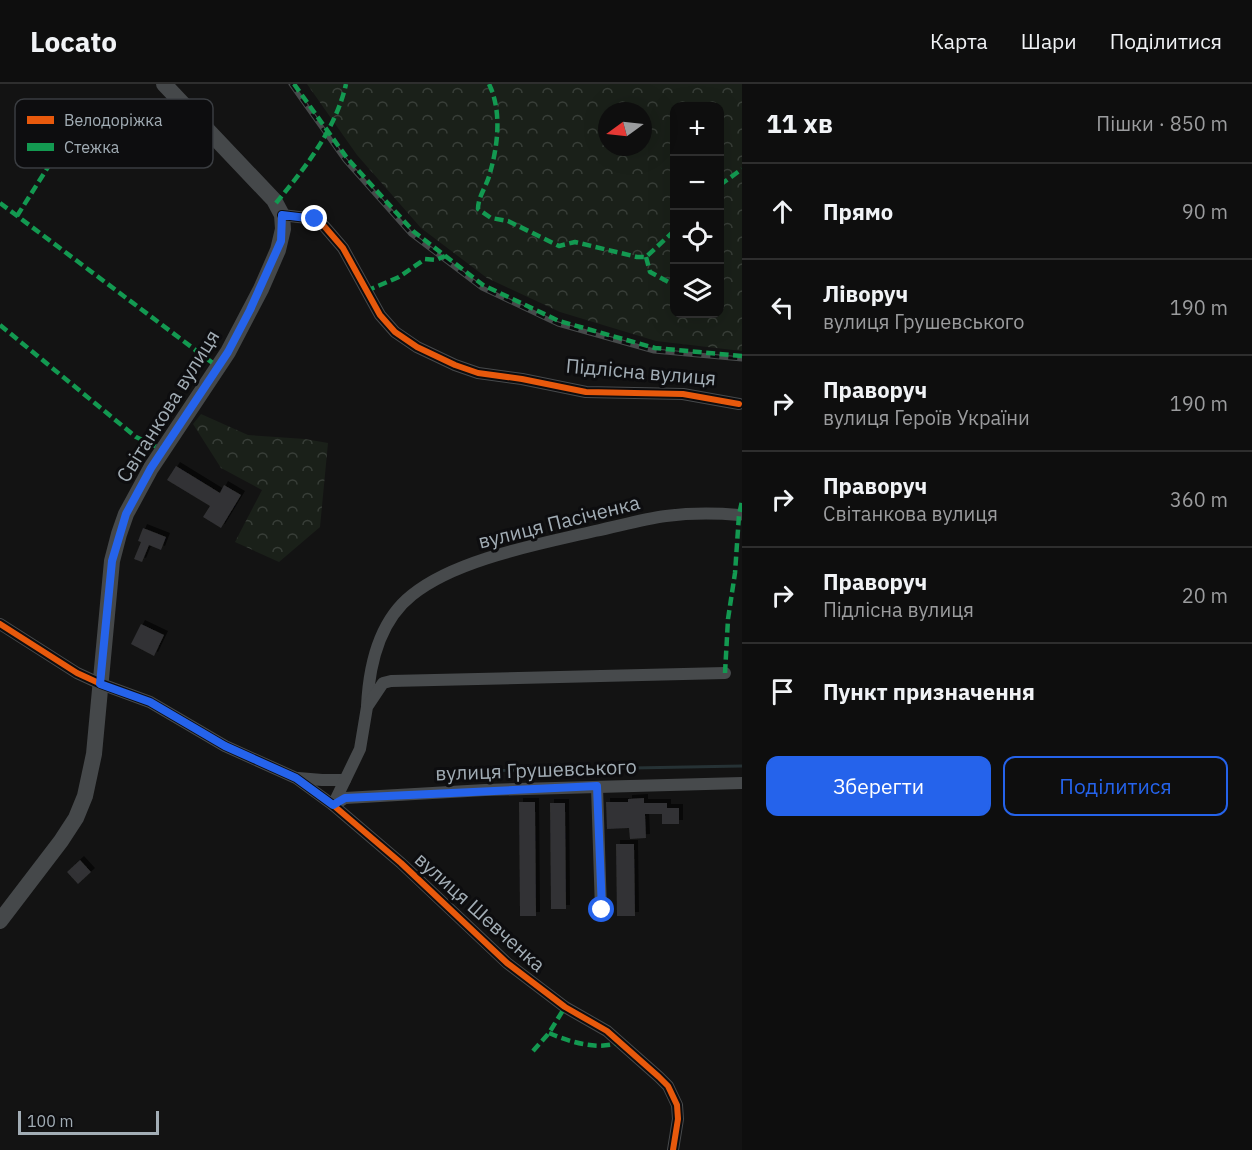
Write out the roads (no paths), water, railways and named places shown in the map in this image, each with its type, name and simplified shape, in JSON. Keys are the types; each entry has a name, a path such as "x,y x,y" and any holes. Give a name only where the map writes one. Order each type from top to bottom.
{"main road":[{"path":"164,84 178,99"},
{"path":"213,135 262,186 274,200 282,215"},
{"name":"Світанкова вулиця","path":"0,921 62,841 76,818 85,796 94,754 112,561 126,514 151,468 228,352 250,310 281,241 282,215"}],"street":[{"name":"Підлісна вулиця","path":"282,215 315,219 324,226 343,248 380,315 395,332 455,365 478,373 586,392 682,394 739,404"},
{"name":"вулиця Пасіченка","path":"333,805 360,749 371,668 382,634 395,613 411,596 440,577 502,554 666,516 739,514"},
{"path":"0,624 77,673 150,702 225,746 296,778 345,780"},
{"name":"вулиця Пасіченка","path":"367,707 383,683 391,681 725,674"},
{"name":"вулиця Шевченка","path":"296,778 333,805 401,863 507,963 565,1007 607,1031 659,1077 668,1086 678,1105 673,1150"},
{"name":"вулиця Грушевського","path":"333,805 345,798 597,786 742,783"},
{"path":"597,786 602,910"}],"waterway":[{"path":"466,771 742,766"}],"railway":[{"path":"291,84 345,160 411,234 482,288 558,324 654,351 742,359"}]}
